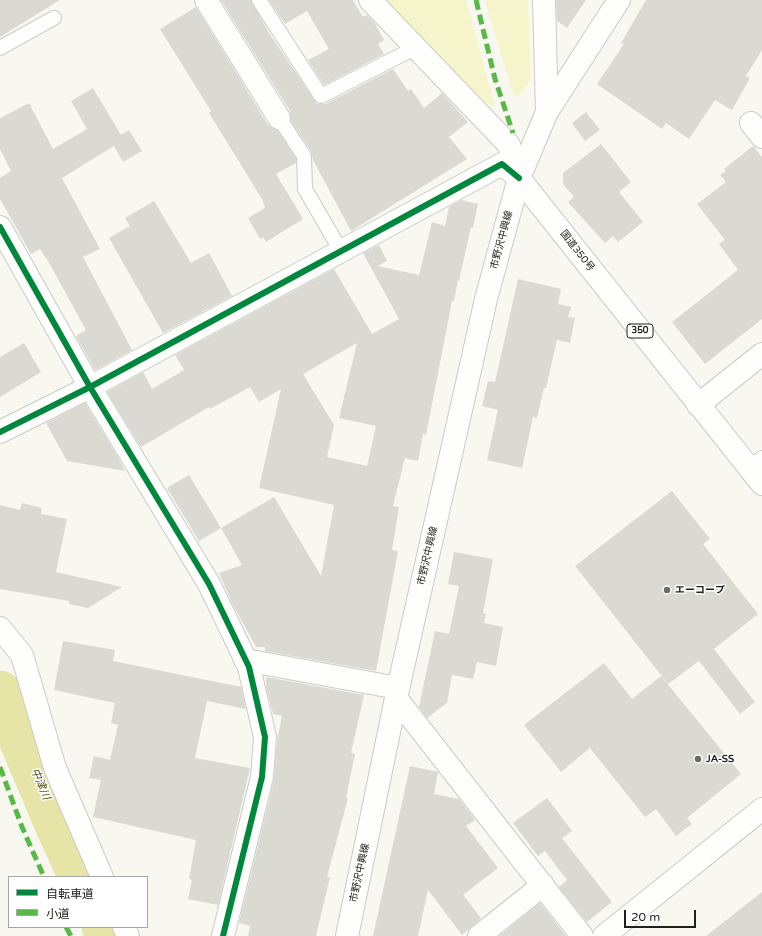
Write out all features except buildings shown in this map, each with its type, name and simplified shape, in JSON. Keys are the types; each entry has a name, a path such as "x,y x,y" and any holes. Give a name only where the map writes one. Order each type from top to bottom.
{"main road":[{"path":"206,0 279,118"},
{"path":"370,0 509,145 520,178"},
{"path":"544,0 547,112"},
{"path":"520,178 547,112 619,0"},
{"path":"0,432 90,387 502,164 520,178"},
{"name":"国道350号","path":"520,178 698,405 758,470"},
{"name":"市野沢中興線","path":"347,936 397,693 486,299 520,178"},
{"path":"0,227 90,387 202,572 246,660 253,680 265,737 262,777 223,936"},
{"path":"698,405 762,354"},
{"path":"0,628 22,655 55,768 102,876"},
{"path":"246,660 397,693 582,936"},
{"path":"604,936 762,809"},
{"path":"479,936 543,885"}],"lane":[{"path":"259,0 321,96 416,48"},
{"path":"0,48 54,18"},
{"path":"279,118 304,156 305,189 341,251"}],"green space":[{"path":"385,0 466,0 495,107 481,101"},
{"path":"485,0 528,0 531,79 520,95 514,97"}],"waterway":[{"name":"中津川","path":"0,692 54,820 80,876"},
{"name":"中津川","path":"103,928 107,936"}],"marked path":[{"path":"476,0 495,79 513,133"},
{"path":"0,767 22,827 44,876"},
{"path":"67,928 71,936"}],"cycle path":[{"path":"0,432 90,387 502,164 519,178"},
{"path":"0,227 90,387 209,584 249,667 265,737 262,777 223,936"}],"place":[{"name":"エーコープ","path":"667,590"},
{"name":"JA-SS","path":"698,759"}]}
